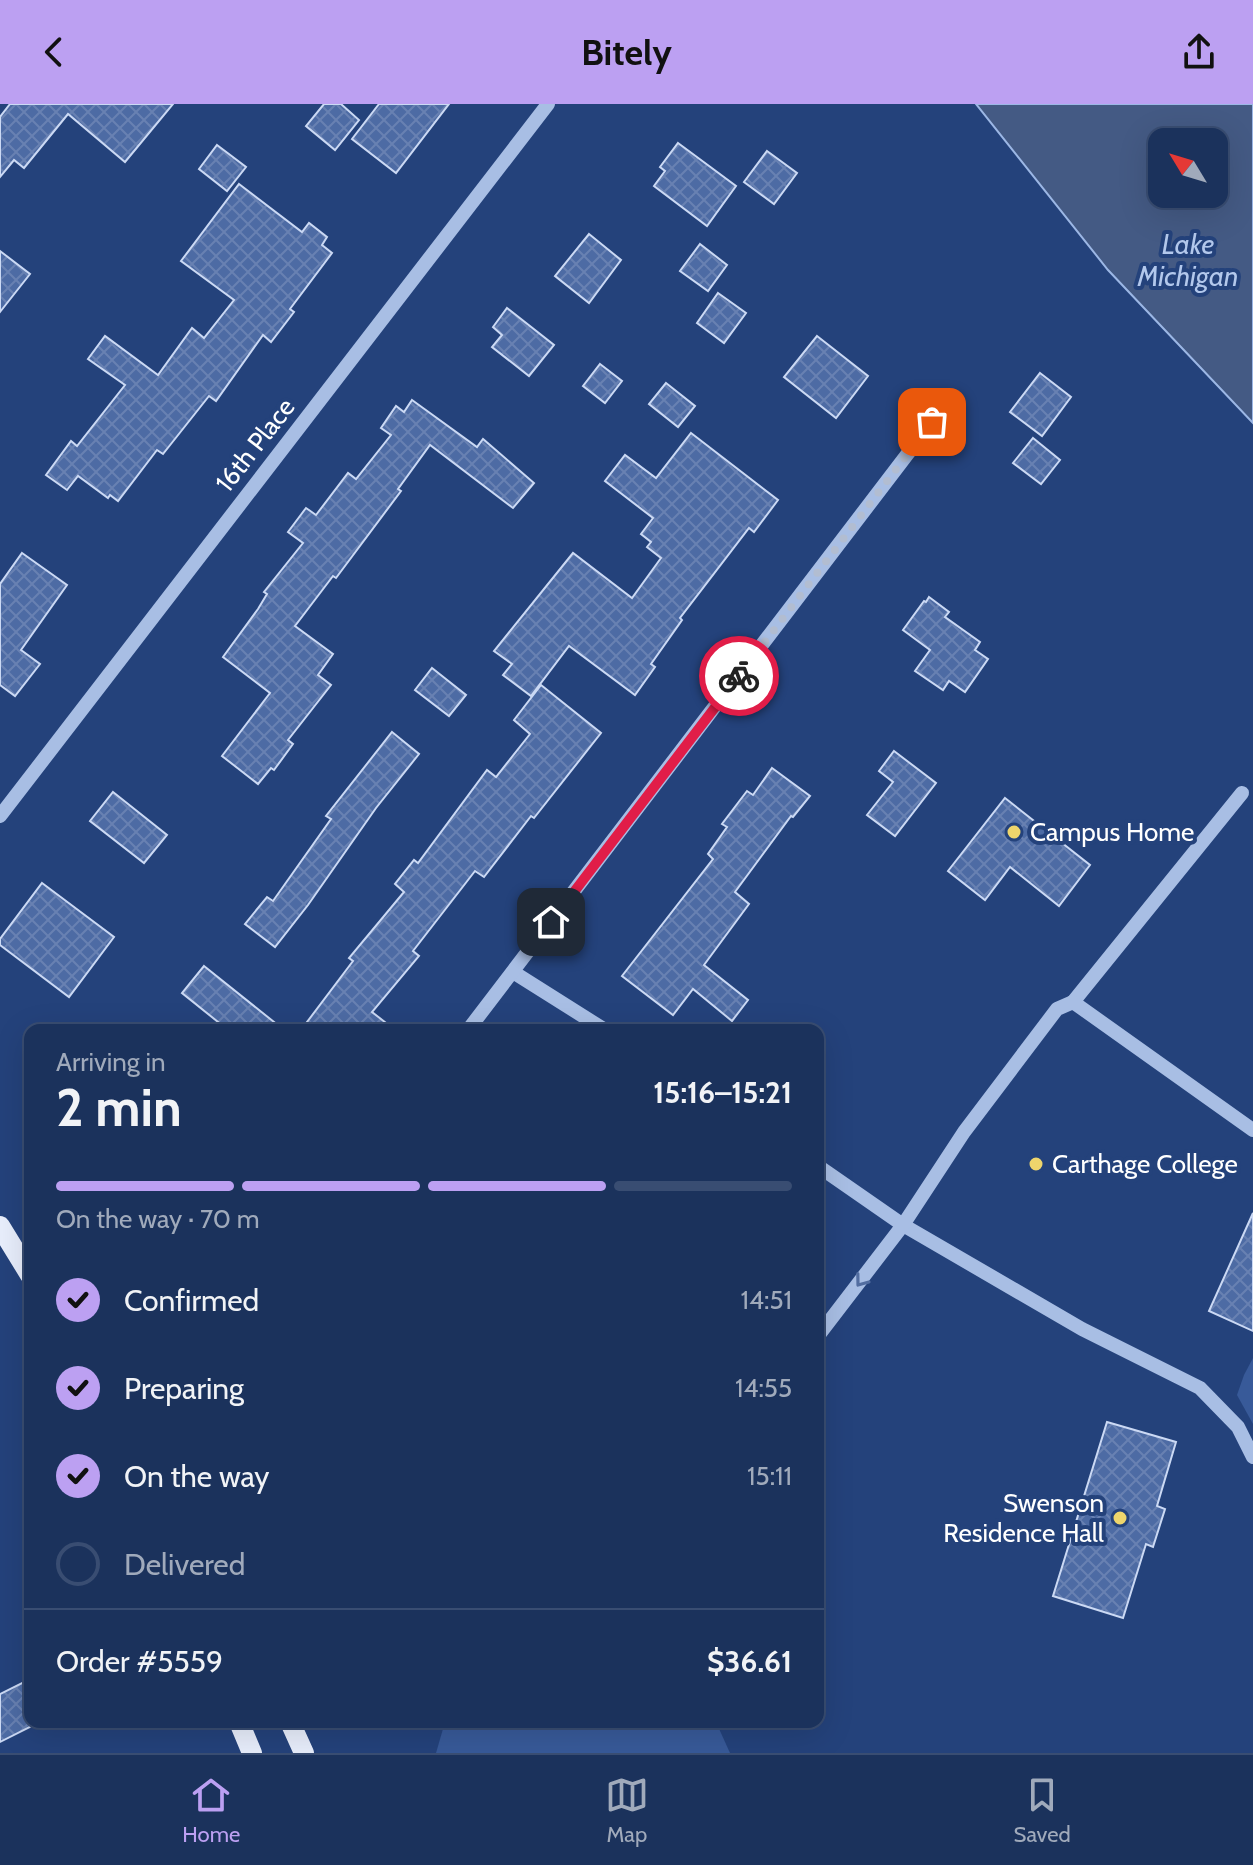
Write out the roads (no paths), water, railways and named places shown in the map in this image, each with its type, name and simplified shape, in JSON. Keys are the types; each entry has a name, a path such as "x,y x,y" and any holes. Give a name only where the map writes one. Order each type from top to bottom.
{"main road":[{"path":"0,1226 24,1265"},
{"path":"242,1728 252,1753"},
{"path":"293,1728 304,1753"}],"street":[{"name":"16th Place","path":"0,816 548,104"},
{"path":"473,1024 951,397"},
{"path":"824,1328 903,1225 964,1132 1057,1009 1073,1002 1242,793"},
{"path":"513,972 595,1024"},
{"path":"1073,1002 1253,1130"},
{"path":"824,1170 903,1225 1082,1329 1200,1388 1238,1427 1253,1457"}],"water":[{"name":"Lake Michigan","path":"976,104 1253,104 1253,423 1108,270"}],"place":[{"name":"Campus Home","path":"1014,832"},
{"name":"Carthage College","path":"1036,1164"},
{"name":"Swenson Residence Hall","path":"1120,1518"}]}
